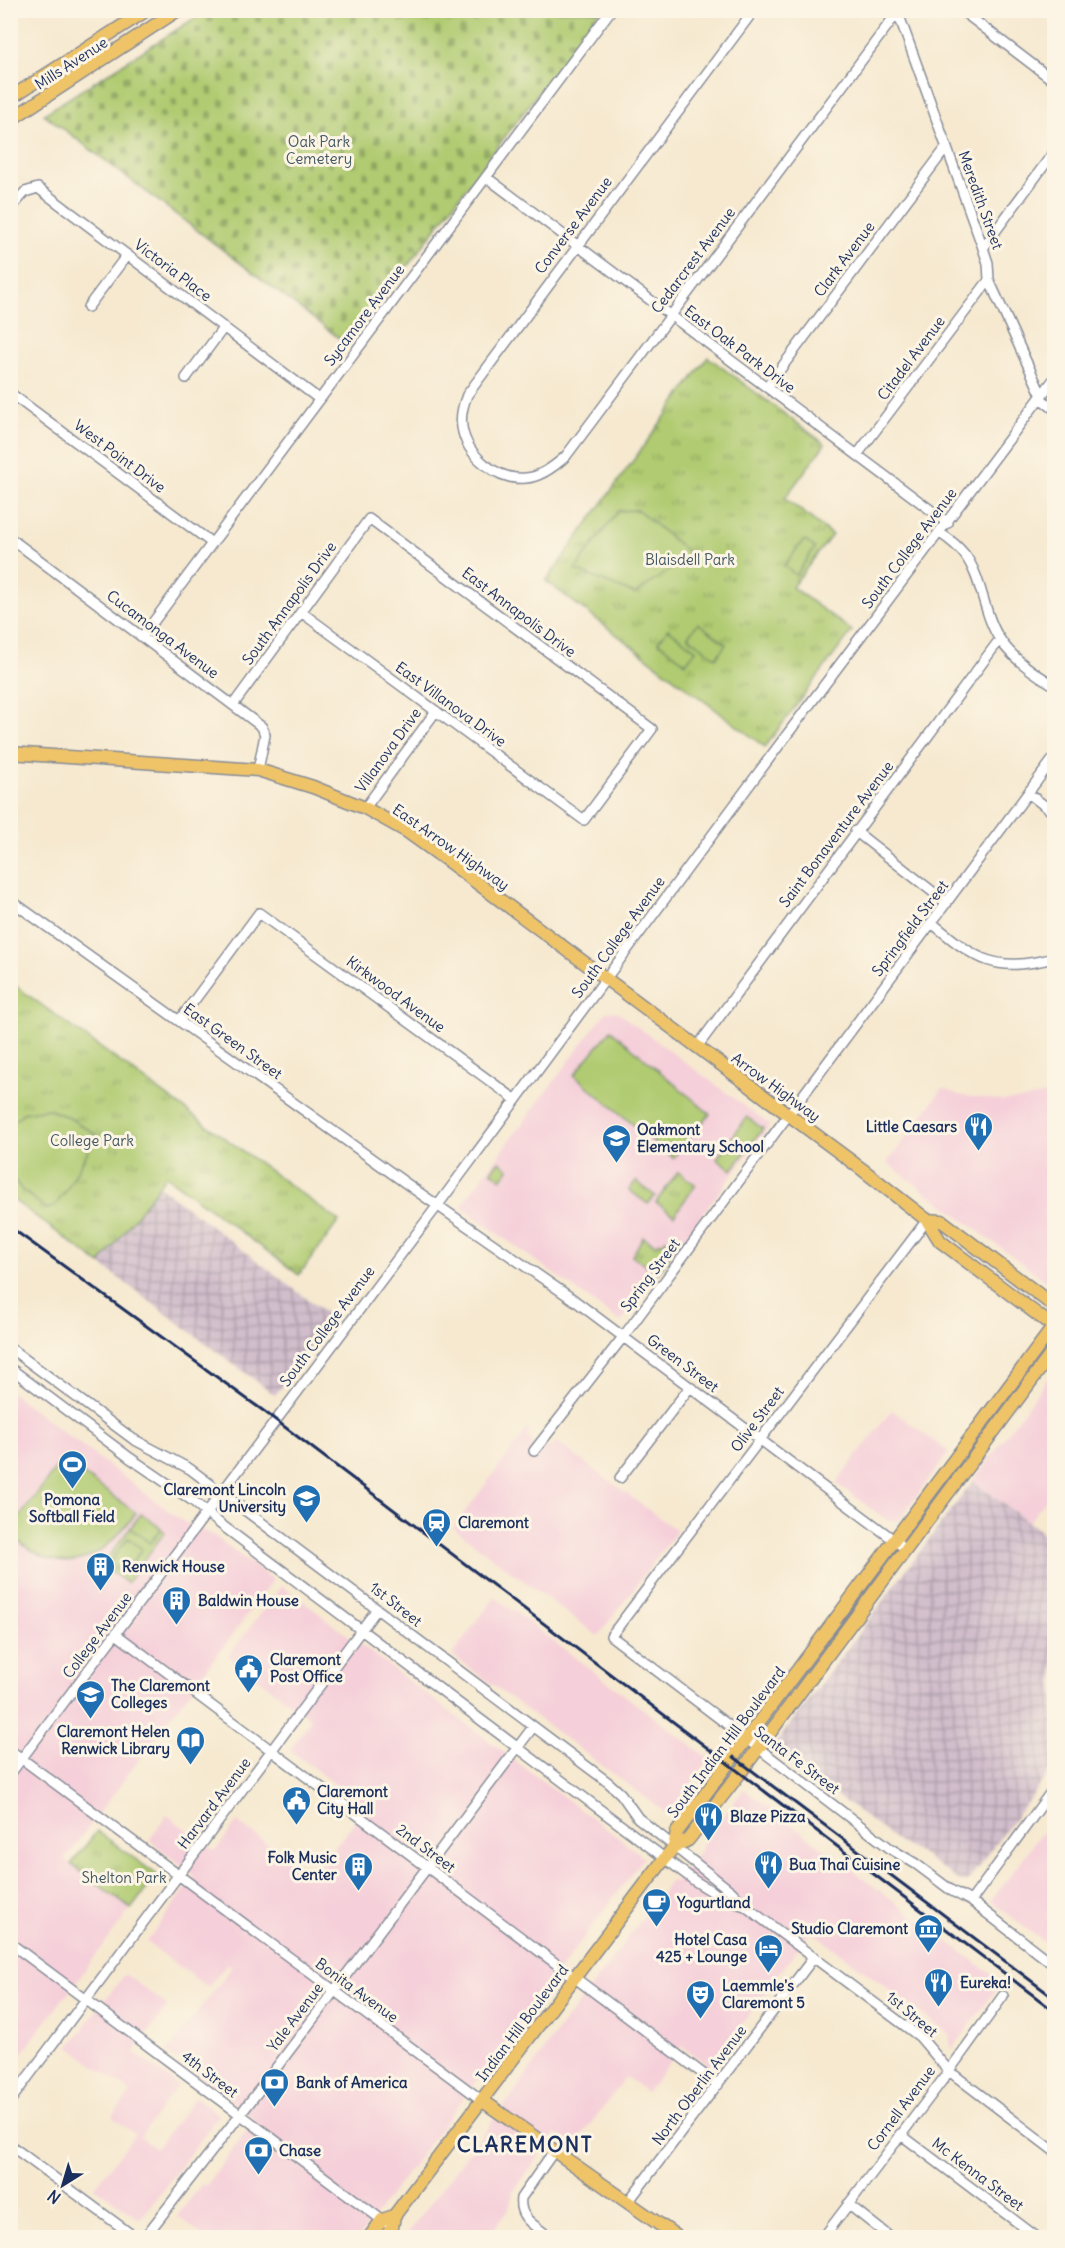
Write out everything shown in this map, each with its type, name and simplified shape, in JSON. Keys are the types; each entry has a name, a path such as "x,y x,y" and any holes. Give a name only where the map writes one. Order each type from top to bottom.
{"main road":[{"name":"Mills Avenue","path":"10,98 147,10"},
{"name":"Mills Avenue","path":"10,120 178,10"},
{"name":"East Arrow Highway","path":"10,753 258,770 313,787 365,808 406,831 605,979"},
{"name":"Arrow Highway","path":"605,979 927,1220 940,1241 1054,1327"},
{"name":"Arrow Highway","path":"927,1220 942,1221 1054,1306"},
{"name":"South Indian Hill Boulevard","path":"674,1847 677,1832 1054,1327"},
{"name":"South Indian Hill Boulevard","path":"674,1847 687,1840 757,1749 1054,1350"},
{"name":"Indian Hill Boulevard","path":"369,2238 388,2225 674,1847"},
{"name":"Bonita Avenue","path":"483,2101 679,2238"}],"street":[{"name":"Sycamore Avenue","path":"142,637 611,10"},
{"name":"Converse Avenue","path":"488,465 471,450 462,429 466,394 754,10"},
{"path":"961,10 1054,81"},
{"name":"Meredith Street","path":"897,12 983,248 988,263 989,280 1041,397"},
{"name":"Cedarcrest Avenue","path":"488,465 505,475 526,478 557,464 897,12"},
{"name":"Clark Avenue","path":"767,387 946,148"},
{"path":"983,248 1054,152"},
{"name":"East Oak Park Drive","path":"486,177 948,523"},
{"name":"Victoria Place","path":"10,209 25,192 38,188 319,399"},
{"path":"88,307 127,255"},
{"name":"Citadel Avenue","path":"857,455 989,280"},
{"path":"186,378 224,327"},
{"name":"South College Avenue","path":"206,1513 1054,379"},
{"name":"West Point Drive","path":"10,393 212,543"},
{"path":"1041,397 1054,409"},
{"name":"South Annapolis Drive","path":"233,705 369,519"},
{"name":"East Annapolis Drive","path":"369,519 652,729 584,820"},
{"path":"940,533 966,556 1000,639 1015,657 1054,685"},
{"name":"Cucamonga Avenue","path":"10,538 261,727 265,735 258,770"},
{"name":"East Villanova Drive","path":"301,612 584,820"},
{"name":"Saint Bonaventure Avenue","path":"696,1047 1000,639"},
{"name":"Villanova Drive","path":"365,808 436,711"},
{"name":"Springfield Street","path":"789,1115 1054,758"},
{"path":"1028,793 1054,813"},
{"path":"855,831 947,903"},
{"name":"East Green Street","path":"10,900 438,1205"},
{"name":"Kirkwood Avenue","path":"179,1021 259,913 516,1100"},
{"path":"932,922 969,952 994,963 1012,966 1054,958"},
{"name":"Spring Street","path":"534,1451 623,1337 789,1115"},
{"name":"Green Street","path":"438,1205 574,1300 906,1549"},
{"name":"Olive Street","path":"611,1636 927,1220"},
{"name":"1st Street","path":"10,1348 133,1439 190,1469 609,1783 621,1794 638,1818 732,1892 745,1906 920,2037 949,2071 1054,2151"},
{"name":"1st Street","path":"10,1368 708,1890 745,1906"},
{"path":"620,1478 690,1387"},
{"name":"College Avenue","path":"10,1774 206,1513"},
{"name":"Harvard Avenue","path":"10,2101 377,1610"},
{"name":"2nd Street","path":"116,1634 718,2085"},
{"name":"Santa Fe Street","path":"611,1636 746,1741 891,1849 916,1864 952,1891 971,1901 1054,1965"},
{"name":"Yale Avenue","path":"144,2238 334,1992 533,1727"},
{"name":"Bonita Avenue","path":"10,1750 483,2101"},
{"path":"971,1901 1054,1788"},
{"name":"4th Street","path":"10,1943 388,2225"},
{"name":"North Oberlin Avenue","path":"628,2202 814,1957"},
{"name":"Cornell Avenue","path":"823,2238 1003,1996"},
{"name":"Mc Kenna Street","path":"900,2134 1038,2238"},
{"path":"10,2145 136,2238"},
{"path":"551,2238 525,2219 520,2206 521,2198 554,2151"},
{"path":"848,2204 891,2238"}],"shaded area":[{"name":"Oakmont Elementary School","path":"616,1011 770,1125 621,1322 462,1208 463,1203 606,1012"},
{"path":"943,1088 959,1095 1003,1101 1026,1099 1054,1092 1054,1287 887,1163"},
{"path":"159,1186 332,1318 275,1395 100,1264"},
{"path":"1054,1370 1054,1488 1029,1522 973,1481"},
{"name":"The Claremont Colleges","path":"10,1392 182,1521 213,1535 273,1580 65,1859 131,1909 11,2068"},
{"path":"892,1410 949,1452 899,1520 888,1521 836,1483"},
{"path":"528,1428 529,1438 535,1445 543,1448 551,1447 557,1442 677,1531 598,1636 453,1528"},
{"path":"973,1481 1054,1541 1054,1766 967,1882 961,1882 924,1856 900,1843 778,1751 776,1743"},
{"path":"282,1586 644,1857 359,2237 205,2237 177,2216 202,2184 206,2186 255,2119 167,2052 232,1967 227,1963 208,1988 147,1942 195,1876 149,1840 167,1815 215,1851 237,1822 313,1877 365,1807 290,1750 311,1719 228,1656"},
{"path":"495,1597 709,1759 668,1814 452,1655"},
{"path":"744,1789 1002,1982 951,2051 949,2034 811,1931 710,2067 682,2046 647,2092 626,2077 574,2146 555,2133 513,2192 509,2209 488,2237 404,2238 671,1881 675,1882 702,1849 701,1847"},
{"path":"1054,1816 1054,1950 991,1901"},
{"path":"125,1974 168,2006 134,2052 178,2085 140,2137 156,2149 195,2097 219,2115 140,2220 95,2187 135,2134 112,2117 131,2092 69,2047"}],"green space":[{"name":"Oak Park Cemetery","path":"206,11 600,11 348,345 44,114"},
{"name":"Blaisdell Park","path":"708,357 825,444 785,498 832,535 792,587 852,631 765,747 546,581"},
{"path":"638,510 691,555 635,594 575,570 618,511"},
{"path":"804,540 815,548 796,575 784,566"},
{"path":"698,623 726,644 716,658 688,636"},
{"path":"668,629 696,650 686,663 658,642"},
{"name":"College Park","path":"10,982 339,1221 299,1275 166,1176 100,1264 11,1198"},
{"path":"611,1030 710,1114 673,1158 574,1075"},
{"path":"48,1109 68,1117 97,1135 67,1189 55,1206 47,1209 21,1189 11,1176 10,1125 23,1113"},
{"path":"747,1117 763,1129 732,1170 717,1158"},
{"path":"499,1161 509,1169 501,1179 491,1171"},
{"path":"678,1172 696,1185 674,1215 656,1202"},
{"path":"636,1181 655,1196 648,1204 629,1190"},
{"path":"643,1237 656,1245 659,1242 663,1244 666,1239 673,1244 666,1254 670,1257 658,1273 632,1256"},
{"name":"Pomona Softball Field","path":"68,1463 136,1513 105,1547 79,1560 65,1562 34,1552 11,1536 11,1529 58,1465"},
{"path":"141,1514 165,1532 127,1583 102,1565"},
{"path":"141,1514 161,1528 150,1543 130,1528"},
{"path":"128,1538 142,1549 124,1574 109,1563"},
{"name":"Shelton Park","path":"97,1831 157,1875 131,1909 71,1864"}],"railway":[{"path":"10,1227 265,1412 1054,2011"},
{"path":"734,1757 1054,1998"}],"place":[{"name":"Little Caesars","path":"978,1152"},
{"name":"Oakmont Elementary School","path":"616,1164"},
{"name":"Pomona Softball Field","path":"72,1490"},
{"name":"Claremont Lincoln University","path":"307,1524"},
{"name":"Claremont","path":"437,1548"},
{"name":"Renwick House","path":"101,1592"},
{"name":"Baldwin House","path":"177,1626"},
{"name":"Claremont Post Office","path":"249,1694"},
{"name":"The Claremont Colleges","path":"90,1720"},
{"name":"Claremont Helen Renwick Library","path":"191,1766"},
{"name":"Claremont City Hall","path":"296,1826"},
{"name":"Blaze Pizza","path":"709,1842"},
{"name":"Bua Thai Cuisine","path":"768,1890"},
{"name":"Folk Music Center","path":"358,1892"},
{"name":"Yogurtland","path":"656,1928"},
{"name":"Studio Claremont","path":"929,1954"},
{"name":"Hotel Casa 425 + Lounge","path":"768,1974"},
{"name":"Eureka!","path":"939,2008"},
{"name":"Laemmle's Claremont 5","path":"701,2020"},
{"name":"Bank of America","path":"275,2108"},
{"name":"Chase","path":"258,2176"}],"district":[{"name":"CLAREMONT","path":"525,2144"}]}
